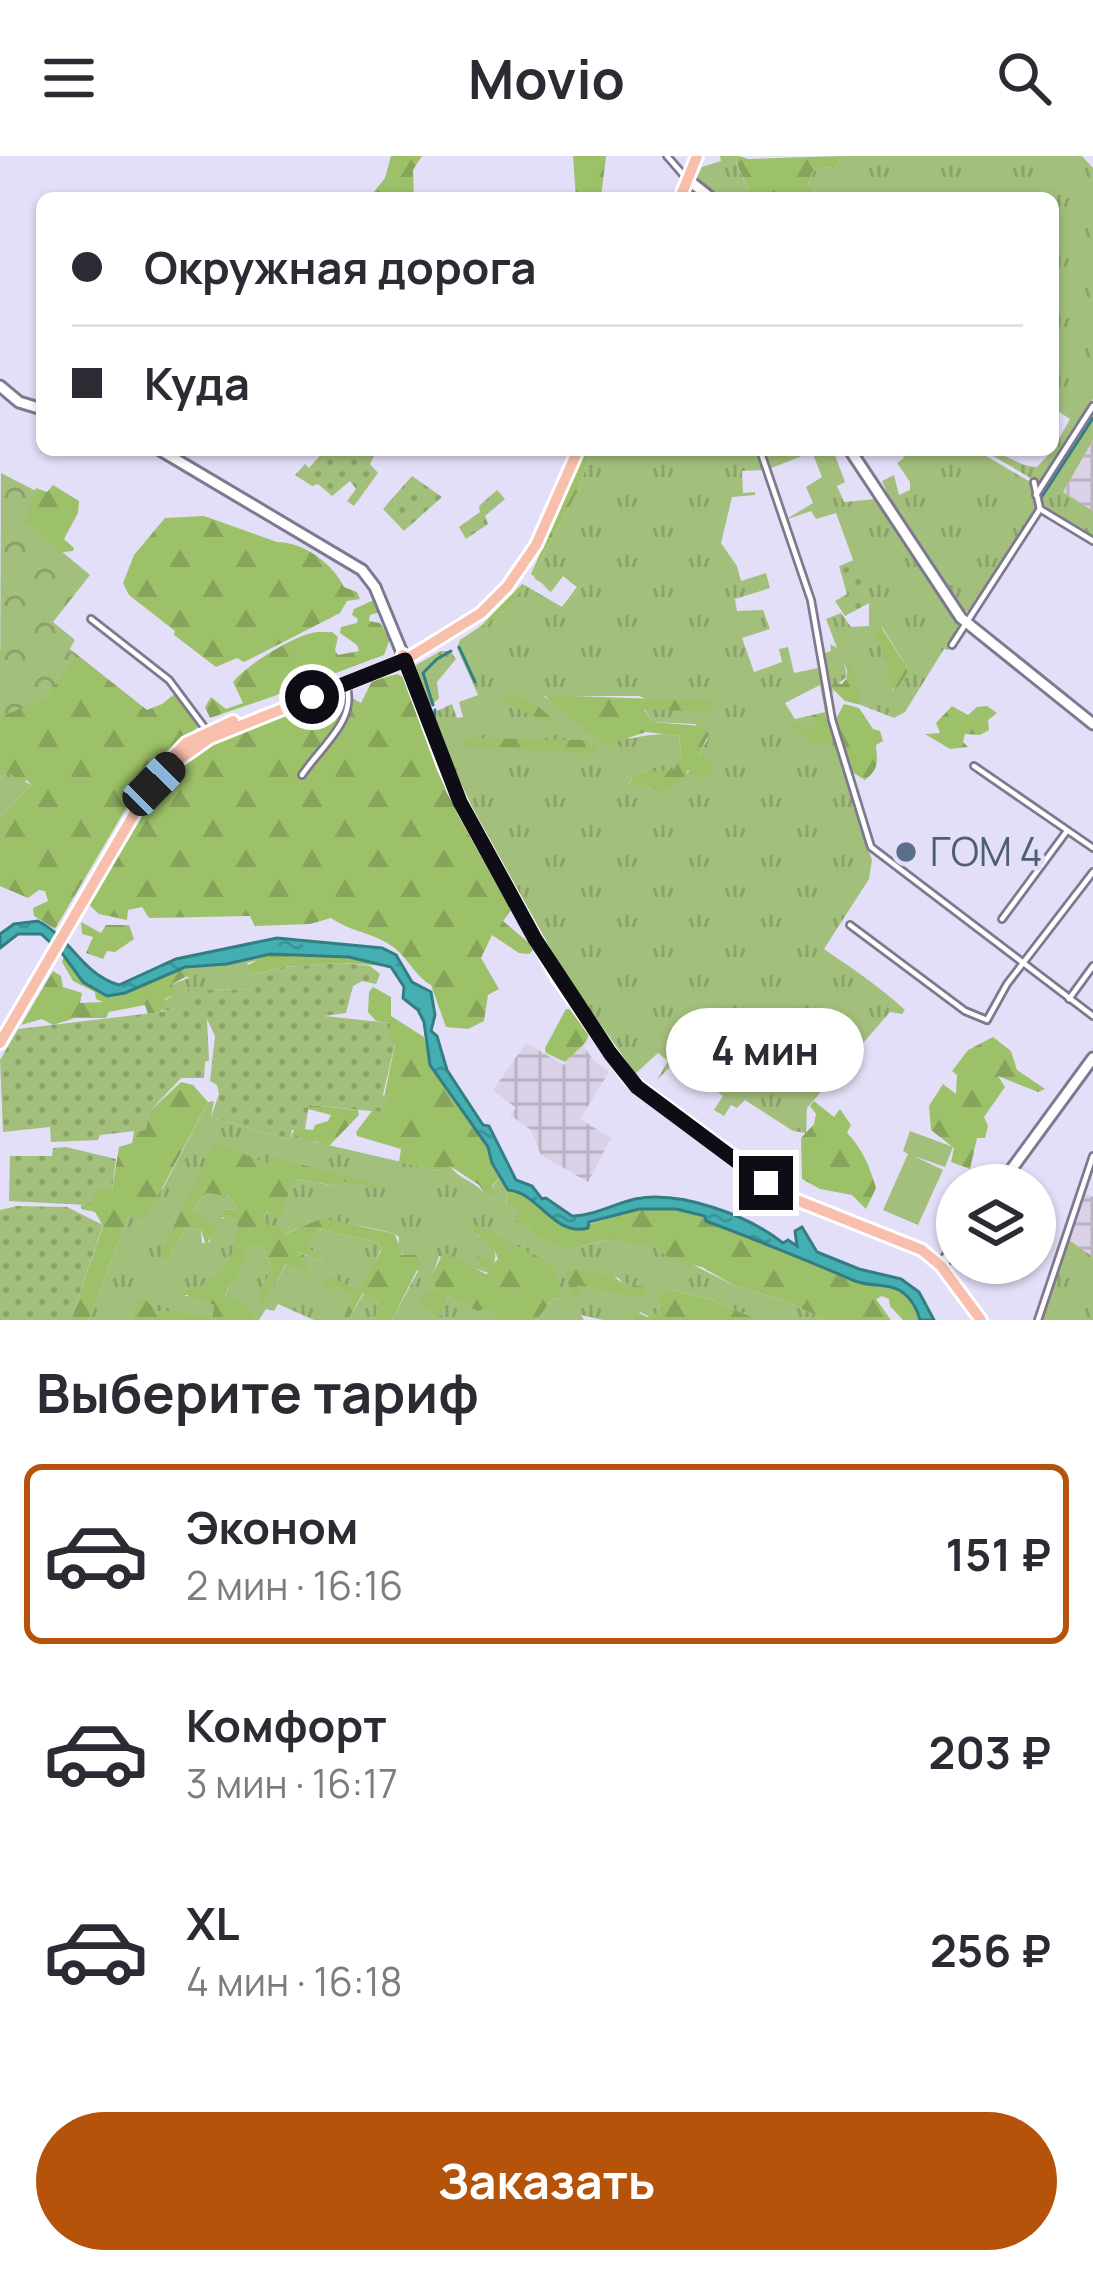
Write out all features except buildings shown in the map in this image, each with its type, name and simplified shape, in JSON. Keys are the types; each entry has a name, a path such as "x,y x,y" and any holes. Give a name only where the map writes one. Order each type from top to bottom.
{"main road":[{"path":"682,192 697,156"},
{"path":"0,1042 140,804 173,764 210,738 346,684 448,636 488,607 520,571 541,537 575,456"},
{"path":"68,920 117,826 148,779 183,746 207,731 404,657"},
{"path":"404,657 460,802 535,939 637,1087 766,1183 822,1213 903,1240 936,1263"},
{"path":"0,1033 45,960"},
{"path":"954,1284 981,1320"}],"street":[{"path":"667,156 705,192"},
{"path":"0,386 20,402 36,407"},
{"path":"1036,495 1093,406"},
{"path":"170,456 362,570 375,587 404,657"},
{"path":"762,456 809,595 832,720 872,849 1093,1016"},
{"path":"854,456 966,623 1093,724"},
{"path":"1034,482 1040,509 1093,541"},
{"path":"952,645 1040,509"},
{"path":"91,619 172,683 207,731"},
{"path":"302,775 346,719 350,708 346,684"},
{"path":"974,766 1093,848"},
{"path":"1002,919 1067,831"},
{"path":"850,925 965,1011 987,1020 1007,984 1093,872"},
{"path":"1069,999 1093,966"},
{"path":"1015,1164 1093,1058"},
{"path":"1038,1320 1093,1156"}],"shaded area":[{"path":"1093,440 1093,511 1062,493"},
{"path":"581,1042 609,1072 580,1119 611,1138 588,1182 541,1155 531,1130 510,1115 516,1108 493,1090 526,1043 564,1065"},
{"path":"1082,1192 1093,1197 1093,1257 1066,1238"}],"green space":[{"path":"391,156 422,156 413,170 414,192 374,192 385,178"},
{"path":"573,156 606,156 602,192 576,192"},
{"path":"720,156 739,156 736,163 749,192 712,192 696,179 702,167 721,161"},
{"path":"739,156 841,156 835,171 828,167 812,172 808,183 815,192 749,192 736,162"},
{"path":"841,156 1082,156 1093,168 1093,399 1059,451 1059,439 1070,419 1059,412 1059,192 815,192 808,183 812,172 828,167 835,171"},
{"path":"1093,411 1093,440 1063,492 1093,511 1093,539 1043,508 1039,498"},
{"path":"320,456 374,456 370,464 378,473 354,506 347,501 356,489 350,481 332,496 295,475 305,464 309,468"},
{"path":"583,456 589,456 579,489 535,577 531,574"},
{"path":"589,456 759,456 763,470 742,471 743,493 755,495 732,497 721,543 741,581 766,573 770,588 735,599 737,611 763,610 770,629 742,638 754,672 782,662 779,649 788,647 794,673 818,668 845,778 872,860 869,879 824,949 905,1010 890,1012 807,1108 806,1133 793,1131 745,1100 737,1108 731,1105 724,1116 714,1110 723,1096 676,1061 657,1080 668,1061 658,1053 635,1074 629,1071 534,928 465,800 440,743 433,713 452,704 457,718 463,717 459,702 478,695 457,648 460,640 504,611 525,585 563,610 580,586 564,574 551,590 534,572 579,489","holes":["820,685 825,712 795,719 785,703","544,696 639,696 669,709 644,709 653,722 695,724 708,739 699,753 703,760 658,796 649,787 629,784 634,773 674,771 681,754 679,736 610,738 589,730","828,1036 815,1070 797,1087 782,1085 789,1072"]},
{"path":"764,456 802,456 769,469"},
{"path":"814,456 835,456 845,482 837,486 844,502 876,499 957,619 959,628 948,650 944,649 905,712 894,718 861,705 844,663 847,677 832,688 834,693 828,688 822,654 831,651 830,644 837,648 826,619 841,613 851,627 869,626 869,604 836,513 816,519 811,511 785,520 813,503 806,487 822,477","holes":["882,627 909,670 894,691 890,686"]},
{"path":"986,456 1032,483 1036,511 971,612 961,610 896,513 882,481 894,475 899,495 910,490 897,463 904,458"},
{"path":"993,456 1004,456 1037,467 1047,456 1056,456 1036,487 1034,480"},
{"path":"1,473 36,491 24,520 90,575 53,622 75,640 68,650 76,656 45,699 0,717"},
{"path":"412,476 442,497 404,531 383,509"},
{"path":"53,485 79,501 64,539 73,551 56,553 50,621 74,641 70,649 147,710 176,693 198,727 145,776 55,929 34,916 33,908 48,901 45,891 28,898 0,886 0,818 31,785 7,771 0,779 0,650 45,630 16,533 36,488 47,492"},
{"path":"497,490 505,499 485,516 488,524 466,539 459,527 480,512 479,506"},
{"path":"204,516 307,550 360,599 347,601 340,613 244,662 237,658 216,667 129,595 123,583 134,555 165,518"},
{"path":"854,560 869,603 845,616 835,601 847,594 839,566"},
{"path":"564,573 580,586 563,610 525,586 504,611 475,632 522,584 562,607 577,587 563,576 551,592 542,584 551,590"},
{"path":"374,600 379,612 370,615 369,621 380,623 390,639 384,655 307,679 277,695 210,718 205,707 211,697 226,709 243,703 233,682 293,640 332,632 338,637 338,655 359,651 340,633 341,627 357,623 354,609"},
{"path":"881,627 909,670 895,691 873,633"},
{"path":"450,651 456,659 437,682 439,698 431,706 416,665"},
{"path":"847,661 861,705 845,701 832,688 833,683 842,684 847,678"},
{"path":"397,674 406,678 446,791 513,907 503,921 535,948 529,954 519,953 492,935 481,958 499,989 488,995 484,1021 468,1029 446,1027 431,985 400,953 331,918 310,924 255,926 250,916 149,918 142,907 128,910 127,920 99,914 87,903 136,818 184,761 235,731 343,693 361,703 372,681"},
{"path":"545,695 712,701 717,704 709,711 644,710 653,722 702,726 709,734 699,754 714,767 711,775 697,778 688,770 658,796 649,787 629,785 634,773 674,770 681,754 679,736 646,732 606,745"},
{"path":"496,697 525,699 557,723 533,716"},
{"path":"844,704 859,708 883,741 876,745 875,768 865,780 847,769 836,719"},
{"path":"952,706 968,715 987,706 997,713 988,720 989,730 965,734 963,742 968,747 950,749 925,734 940,733 936,723"},
{"path":"812,716 827,719 837,755 831,742 815,744 791,725 812,730 816,725"},
{"path":"463,738 584,740 597,748 596,753 587,753 465,747"},
{"path":"7,771 31,785 0,818 0,779"},
{"path":"81,922 101,933 106,925 129,925 134,939 115,952 107,951 103,959 86,953 93,937 82,934"},
{"path":"258,955 259,960 247,963 254,974 253,989 203,990 201,995 188,996 177,1009 162,1011 163,1001 172,996 172,984 189,978 176,969 227,964"},
{"path":"258,955 349,957 384,966 342,963 254,974 246,966 258,960"},
{"path":"64,956 79,975 104,993 127,991 176,969 191,974 172,984 175,994 165,999 161,1012 148,1014 145,1005 109,1012 106,1018 75,1018 53,1025 42,1019 21,1025 53,971 61,976 63,987 82,993 80,1003 103,1002 95,992 73,981 62,962"},
{"path":"342,963 370,966 380,974 376,984 362,981 353,986 346,1013 324,1016 390,1023 389,1039 395,1043 383,1095 391,1104 381,1112 309,1105 305,1129 292,1130 290,1140 211,1117 219,1094 210,1081 215,1036 207,1019 209,1060 204,1078 181,1078 150,1111 145,1130 100,1135 98,1140 51,1142 50,1127 3,1132 0,1060 18,1029 161,1012 177,1008 177,997 187,996 188,989 192,995 201,995 202,990 252,989 254,974"},
{"path":"373,987 391,997 391,1016 424,1037 430,1065 489,1148 500,1177 492,1186 494,1196 486,1195 450,1166 442,1171 399,1162 401,1149 357,1136 372,1111 381,1112 395,1044 389,1039 389,1023 376,1021 368,1012"},
{"path":"566,1009 576,1010 589,1034 565,1062 545,1048"},
{"path":"828,1036 835,1037 836,1051 791,1090 782,1085 778,1090 766,1080 781,1062 789,1072 797,1069"},
{"path":"993,1037 1011,1051 1017,1070 1045,1089 1038,1092 998,1076 1005,1087 984,1117 985,1138 977,1138 971,1164 956,1164 951,1162 954,1148 931,1130 929,1106 943,1084 956,1094 957,1075 952,1071 968,1050"},
{"path":"181,1082 193,1085 208,1102 152,1207 140,1220 129,1215 89,1320 71,1320 103,1226 95,1212 81,1205 87,1205 96,1190 112,1190 119,1147 132,1143 134,1131 145,1130 150,1111"},
{"path":"214,1101 211,1117 290,1140 292,1134 314,1137 315,1142 441,1171 450,1165 486,1195 500,1177 508,1190 506,1205 518,1211 528,1226 571,1249 604,1240 652,1244 735,1286 783,1300 826,1320 759,1320 712,1300 671,1290 663,1311 650,1317 640,1312 634,1320 581,1315 584,1320 537,1320 553,1298 562,1299 553,1264 475,1233 494,1250 491,1274 439,1256 434,1272 439,1290 423,1306 441,1315 447,1296 472,1308 488,1308 497,1320 392,1320 418,1271 398,1249 399,1237 338,1223 311,1225 283,1235 267,1226 264,1215 268,1211 282,1214 297,1179 335,1186 341,1180 378,1188 258,1161 214,1143 170,1256 186,1227 201,1230 202,1243 210,1242 207,1221 193,1210 206,1193 230,1197 237,1209 224,1210 222,1219 228,1214 238,1217 233,1252 210,1277 211,1282 184,1296 214,1305 212,1320 157,1311 139,1300 130,1320 89,1320 129,1215 163,1188 208,1102","holes":["565,1269 619,1278 637,1286 643,1299 576,1284 573,1301"]},
{"path":"814,1101 834,1117 840,1109 851,1125 847,1133 865,1158 876,1188 866,1209 852,1195 820,1189 802,1179 801,1138 814,1124 816,1114 810,1106"},
{"path":"309,1105 358,1110 359,1115 329,1146 292,1134 295,1128 313,1130 328,1121 331,1115 308,1109"},
{"path":"910,1131 953,1147 946,1164 914,1156 936,1167 936,1185 918,1225 883,1210 908,1154 903,1151"},
{"path":"214,1143 268,1163 272,1157 380,1185 379,1189 342,1181 336,1186 297,1179 282,1215 273,1218 268,1211 264,1215 267,1225 279,1226 283,1235 323,1218 395,1234 402,1255 416,1255 421,1262 392,1320 375,1320 378,1302 363,1293 348,1320 343,1320 353,1294 322,1287 328,1276 358,1290 381,1251 380,1243 319,1229 306,1245 324,1262 298,1252 309,1273 286,1264 264,1303 259,1296 272,1267 262,1246 249,1245 236,1283 229,1285 225,1296 239,1300 259,1320 130,1320 139,1299 157,1311 212,1319 214,1305 181,1293 210,1282 229,1259 238,1217 217,1217 224,1210 237,1209 230,1197 206,1193 193,1210 217,1226 206,1245 201,1230 186,1227 170,1256 160,1255"},
{"path":"53,1148 116,1159 112,1190 96,1190 87,1205 9,1201 10,1156 52,1156"},
{"path":"508,1190 519,1190 570,1230 640,1209 676,1209 705,1216 861,1284 894,1287 913,1301 920,1320 903,1320 882,1296 876,1299 891,1320 826,1320 783,1300 735,1286 702,1267 672,1260 652,1245 604,1240 571,1249 536,1236 528,1226 516,1222 518,1211 506,1205"},
{"path":"67,1207 103,1225 71,1320 0,1320 0,1210"},
{"path":"471,1223 553,1264 563,1299 553,1298 537,1320 497,1320 487,1308 478,1311 447,1296 439,1317 423,1309 424,1294 439,1290 430,1281 443,1252 486,1274 492,1272 476,1259 494,1263 496,1253"},
{"path":"319,1229 382,1247 363,1286 358,1290 337,1287 354,1294 343,1320 314,1320 278,1304 274,1311 266,1309 259,1320 239,1301 225,1297 229,1285 236,1282 249,1244 262,1246 272,1267 266,1299 287,1263 309,1273 297,1252 324,1262 305,1245"},
{"path":"1066,1238 1093,1257 1093,1320 1041,1320 1052,1284 1056,1284"},
{"path":"564,1268 613,1276 622,1283 645,1287 647,1295 643,1299 577,1285 580,1295 573,1302"},
{"path":"671,1290 712,1300 759,1320 634,1320 637,1312 647,1317 663,1311 657,1298"},
{"path":"364,1293 378,1302 375,1320 348,1320"}],"water":[{"path":"38,921 95,973 119,985 176,959 277,938 382,948 396,955 412,982 431,992 435,1015 431,1031 437,1036 447,1070 483,1125 489,1126 516,1180 532,1186 542,1199 572,1216 635,1199 673,1198 733,1215 797,1246 795,1231 802,1227 817,1252 901,1279 919,1292 934,1320 920,1320 899,1290 855,1281 706,1221 705,1216 676,1209 639,1209 576,1229 508,1190 488,1147 430,1065 424,1022 403,998 404,987 391,967 349,957 270,954 185,967 107,996 83,982 41,934 18,934 0,948 0,934 14,924"}],"waterway":[{"path":"1041,498 1093,418"},
{"path":"459,647 475,682"},
{"path":"433,705 423,673 451,651"},
{"path":"434,720 435,710"}],"place":[{"name":"ГОМ 4","path":"906,852"}],"route":[{"path":"312,697 405,660 460,802 557,977 637,1087 766,1183"}]}
